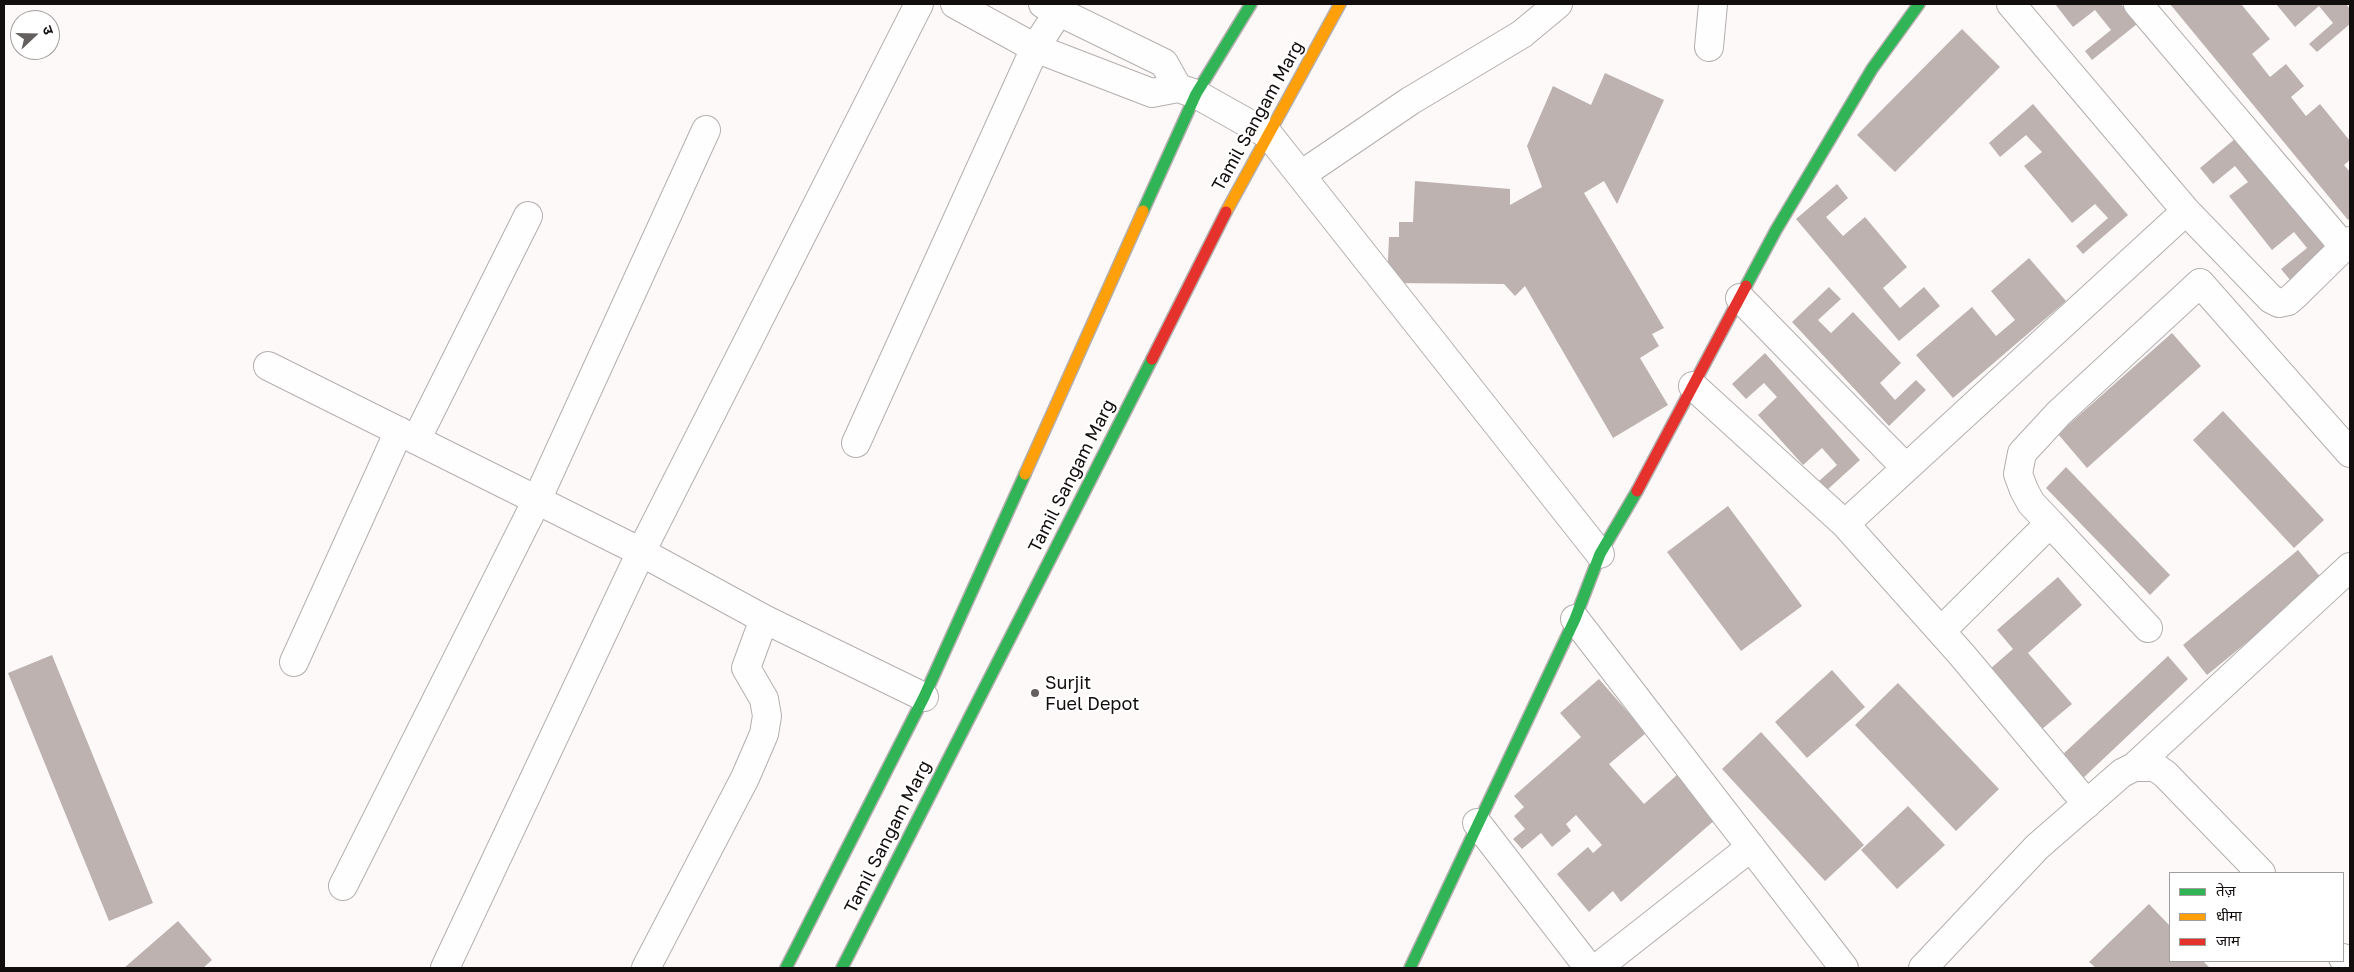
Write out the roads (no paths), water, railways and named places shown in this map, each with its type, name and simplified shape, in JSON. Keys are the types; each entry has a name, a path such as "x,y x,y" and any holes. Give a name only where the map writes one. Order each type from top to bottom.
{"street":[{"path":"445,968 641,552 919,4"},
{"path":"955,4 1035,48 1152,93 1187,91"},
{"name":"Tamil Sangam Marg","path":"786,968 924,697 1187,91 1251,4"},
{"name":"Tamil Sangam Marg","path":"842,968 1250,164 1269,135 1340,4"},
{"path":"1301,175 1410,101 1522,34 1558,4"},
{"path":"1709,47 1713,4"},
{"path":"1410,968 1575,619 1600,554 1693,386 1776,230 1872,69 1919,4"},
{"path":"2011,4 2186,211 2271,299 2279,303 2295,295 2347,244 2138,4"},
{"path":"856,443 1035,48 1051,8 1164,63 1187,91 1269,135 1600,554"},
{"path":"343,886 537,500 706,130"},
{"path":"1845,524 2186,211"},
{"path":"294,662 408,435 528,216"},
{"path":"2148,628 2031,503 2018,474 2022,453 2059,413 2200,283 2350,453"},
{"path":"1740,298 1906,468"},
{"path":"268,366 641,552 764,619 924,697"},
{"path":"1693,386 1845,524 1940,631 2087,804"},
{"path":"1940,631 2050,523"},
{"path":"1923,968 2037,847 2122,773 2134,767 2350,567"},
{"path":"646,968 746,778 764,734 765,705 746,668 764,619"},
{"path":"1575,619 1844,968"},
{"path":"2134,767 2155,767 2165,774 2260,872"},
{"path":"1477,823 1589,968"},
{"path":"1597,968 1751,847"}],"place":[{"name":"Surjit Fuel Depot","path":"1035,693"}]}
